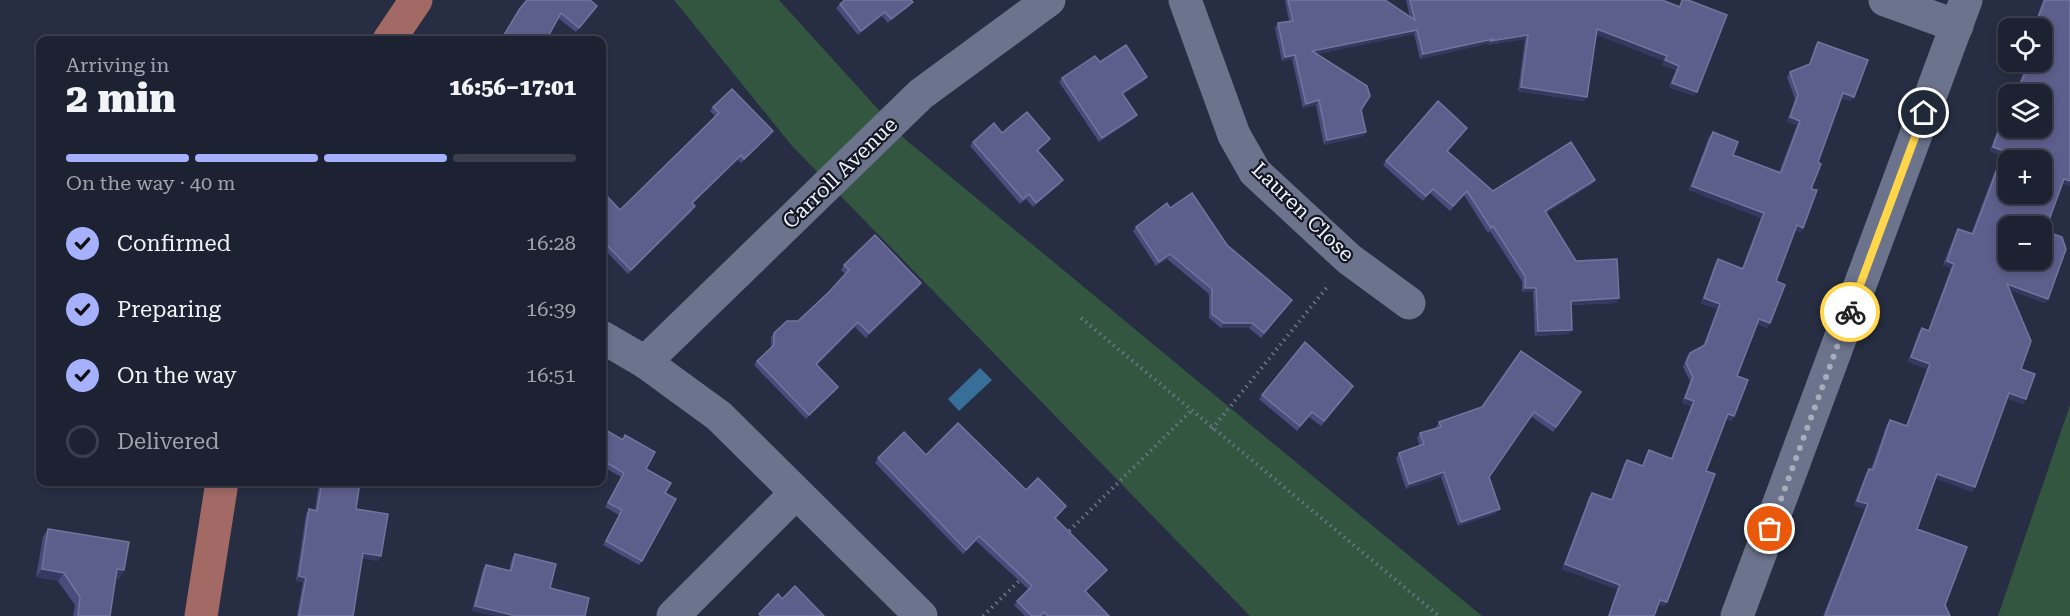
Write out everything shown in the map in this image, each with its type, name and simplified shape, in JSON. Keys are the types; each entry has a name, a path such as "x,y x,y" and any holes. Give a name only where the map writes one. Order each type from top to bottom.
{"main road":[{"path":"392,36 416,0"},
{"path":"201,616 221,486"}],"street":[{"name":"Carroll Avenue","path":"645,362 921,94 1049,0"},
{"name":"Lauren Close","path":"1185,0 1234,135 1255,172 1349,259 1409,303"},
{"path":"1737,616 1961,13 1885,0"},
{"path":"606,339 645,362 719,416 921,616"},
{"path":"673,616 796,493"}],"path":[{"path":"1212,429 1349,259"},
{"path":"1081,318 1439,616"},
{"path":"1059,542 1192,410"},
{"path":"983,616 1025,575"}],"green space":[{"path":"674,0 779,0 906,140 1482,616 1250,616 793,147"},
{"path":"2070,405 2070,616 1998,616"}],"water":[{"path":"980,368 992,380 959,411 948,399"}],"building":[{"path":"527,0 590,0 597,6 579,28 561,13 548,36 503,36"},
{"path":"845,0 911,0 913,2 891,19 885,12 861,31 840,4"},
{"path":"1288,0 1385,0 1415,20 1410,0 1662,0 1680,7 1682,0 1688,0 1727,15 1697,92 1672,83 1679,66 1665,60 1667,56 1597,29 1587,97 1521,87 1528,35 1491,41 1493,39 1423,54 1417,30 1312,51 1367,86 1370,96 1361,110 1366,132 1327,140 1319,100 1306,104 1295,55 1285,57 1278,23 1293,21"},
{"path":"2045,0 2070,0 2070,181 2064,179 2050,216 1998,216 1998,270 2052,270 2052,233 2062,237 2066,249 2048,299 2007,284 2031,341 2021,369 2035,374 2026,399 2009,393 1975,487 1937,474 1917,529 1967,547 1945,605 1950,616 1825,616 1868,504 1857,501 1869,469 1873,470 1890,420 1907,426 1930,364 1911,357 1922,328 1929,331 1954,264 1947,261 1958,229 1973,234 1998,167 1998,204 2052,204 2052,150 2001,150 1993,147 1998,133 1998,138 2052,138 2052,84 2021,84 2025,72 2052,72 2052,18 2038,18"},
{"path":"1818,42 1868,60 1854,97 1843,93 1818,162 1821,164 1811,189 1817,190 1803,228 1797,225 1776,281 1785,285 1770,323 1759,319 1737,376 1748,380 1734,416 1728,414 1706,471 1715,474 1667,602 1660,600 1654,616 1609,616 1620,585 1565,564 1592,493 1612,500 1627,460 1643,466 1649,450 1672,459 1694,401 1685,398 1693,377 1686,363 1690,353 1705,345 1720,304 1704,298 1718,259 1743,269 1764,213 1692,186 1713,132 1738,142 1733,155 1781,173 1800,121 1790,117 1798,95 1790,72 1810,64"},
{"path":"1126,45 1147,77 1122,93 1137,115 1102,138 1062,78 1095,56 1100,62"},
{"path":"732,89 773,131 744,159 741,155 692,203 695,206 631,270 606,244 606,195 620,210 719,113 713,107"},
{"path":"1438,101 1467,128 1447,151 1493,191 1571,142 1595,180 1545,211 1576,261 1617,259 1619,298 1571,301 1572,330 1538,331 1536,288 1525,288 1525,276 1467,191 1453,206 1433,189 1426,196 1386,161"},
{"path":"1027,112 1050,139 1037,150 1063,180 1036,203 1029,194 1023,199 973,142 994,123 1002,133"},
{"path":"1192,193 1227,245 1292,300 1264,333 1252,323 1224,323 1212,314 1212,289 1170,254 1159,262 1136,227 1167,203 1170,208"},
{"path":"875,235 921,283 869,333 858,322 816,364 838,387 809,415 757,361 774,345 774,333 787,321 798,321 829,292 849,270 844,265"},
{"path":"1305,342 1353,386 1324,421 1312,412 1300,426 1262,395"},
{"path":"1521,351 1581,392 1556,427 1534,412 1489,477 1500,509 1461,522 1444,472 1409,484 1399,453 1424,444 1420,433 1441,427 1439,422 1482,407"},
{"path":"958,423 1026,490 1038,478 1066,506 1055,518 1107,570 1085,591 1109,616 1048,616 1044,612 1040,616 1032,616 1017,601 1032,586 979,536 966,550 878,458 904,432 926,455"},
{"path":"606,430 623,440 625,435 655,452 646,469 671,483 665,493 676,499 642,561 606,541 622,510 608,503 624,473 606,462"},
{"path":"321,486 359,486 356,509 388,514 381,556 363,553 353,616 299,616 306,578 299,576 309,509 317,511"},
{"path":"48,529 129,542 124,570 117,569 110,616 78,616 80,597 64,573 42,569"},
{"path":"515,554 556,564 550,588 589,598 585,616 512,616 475,606 486,565 511,571"},
{"path":"795,586 824,616 761,616 759,614 778,594 782,599"}],"way so far":[{"path":"1770,529 1850,312"}],"route":[{"path":"1850,312 1924,113"}]}
